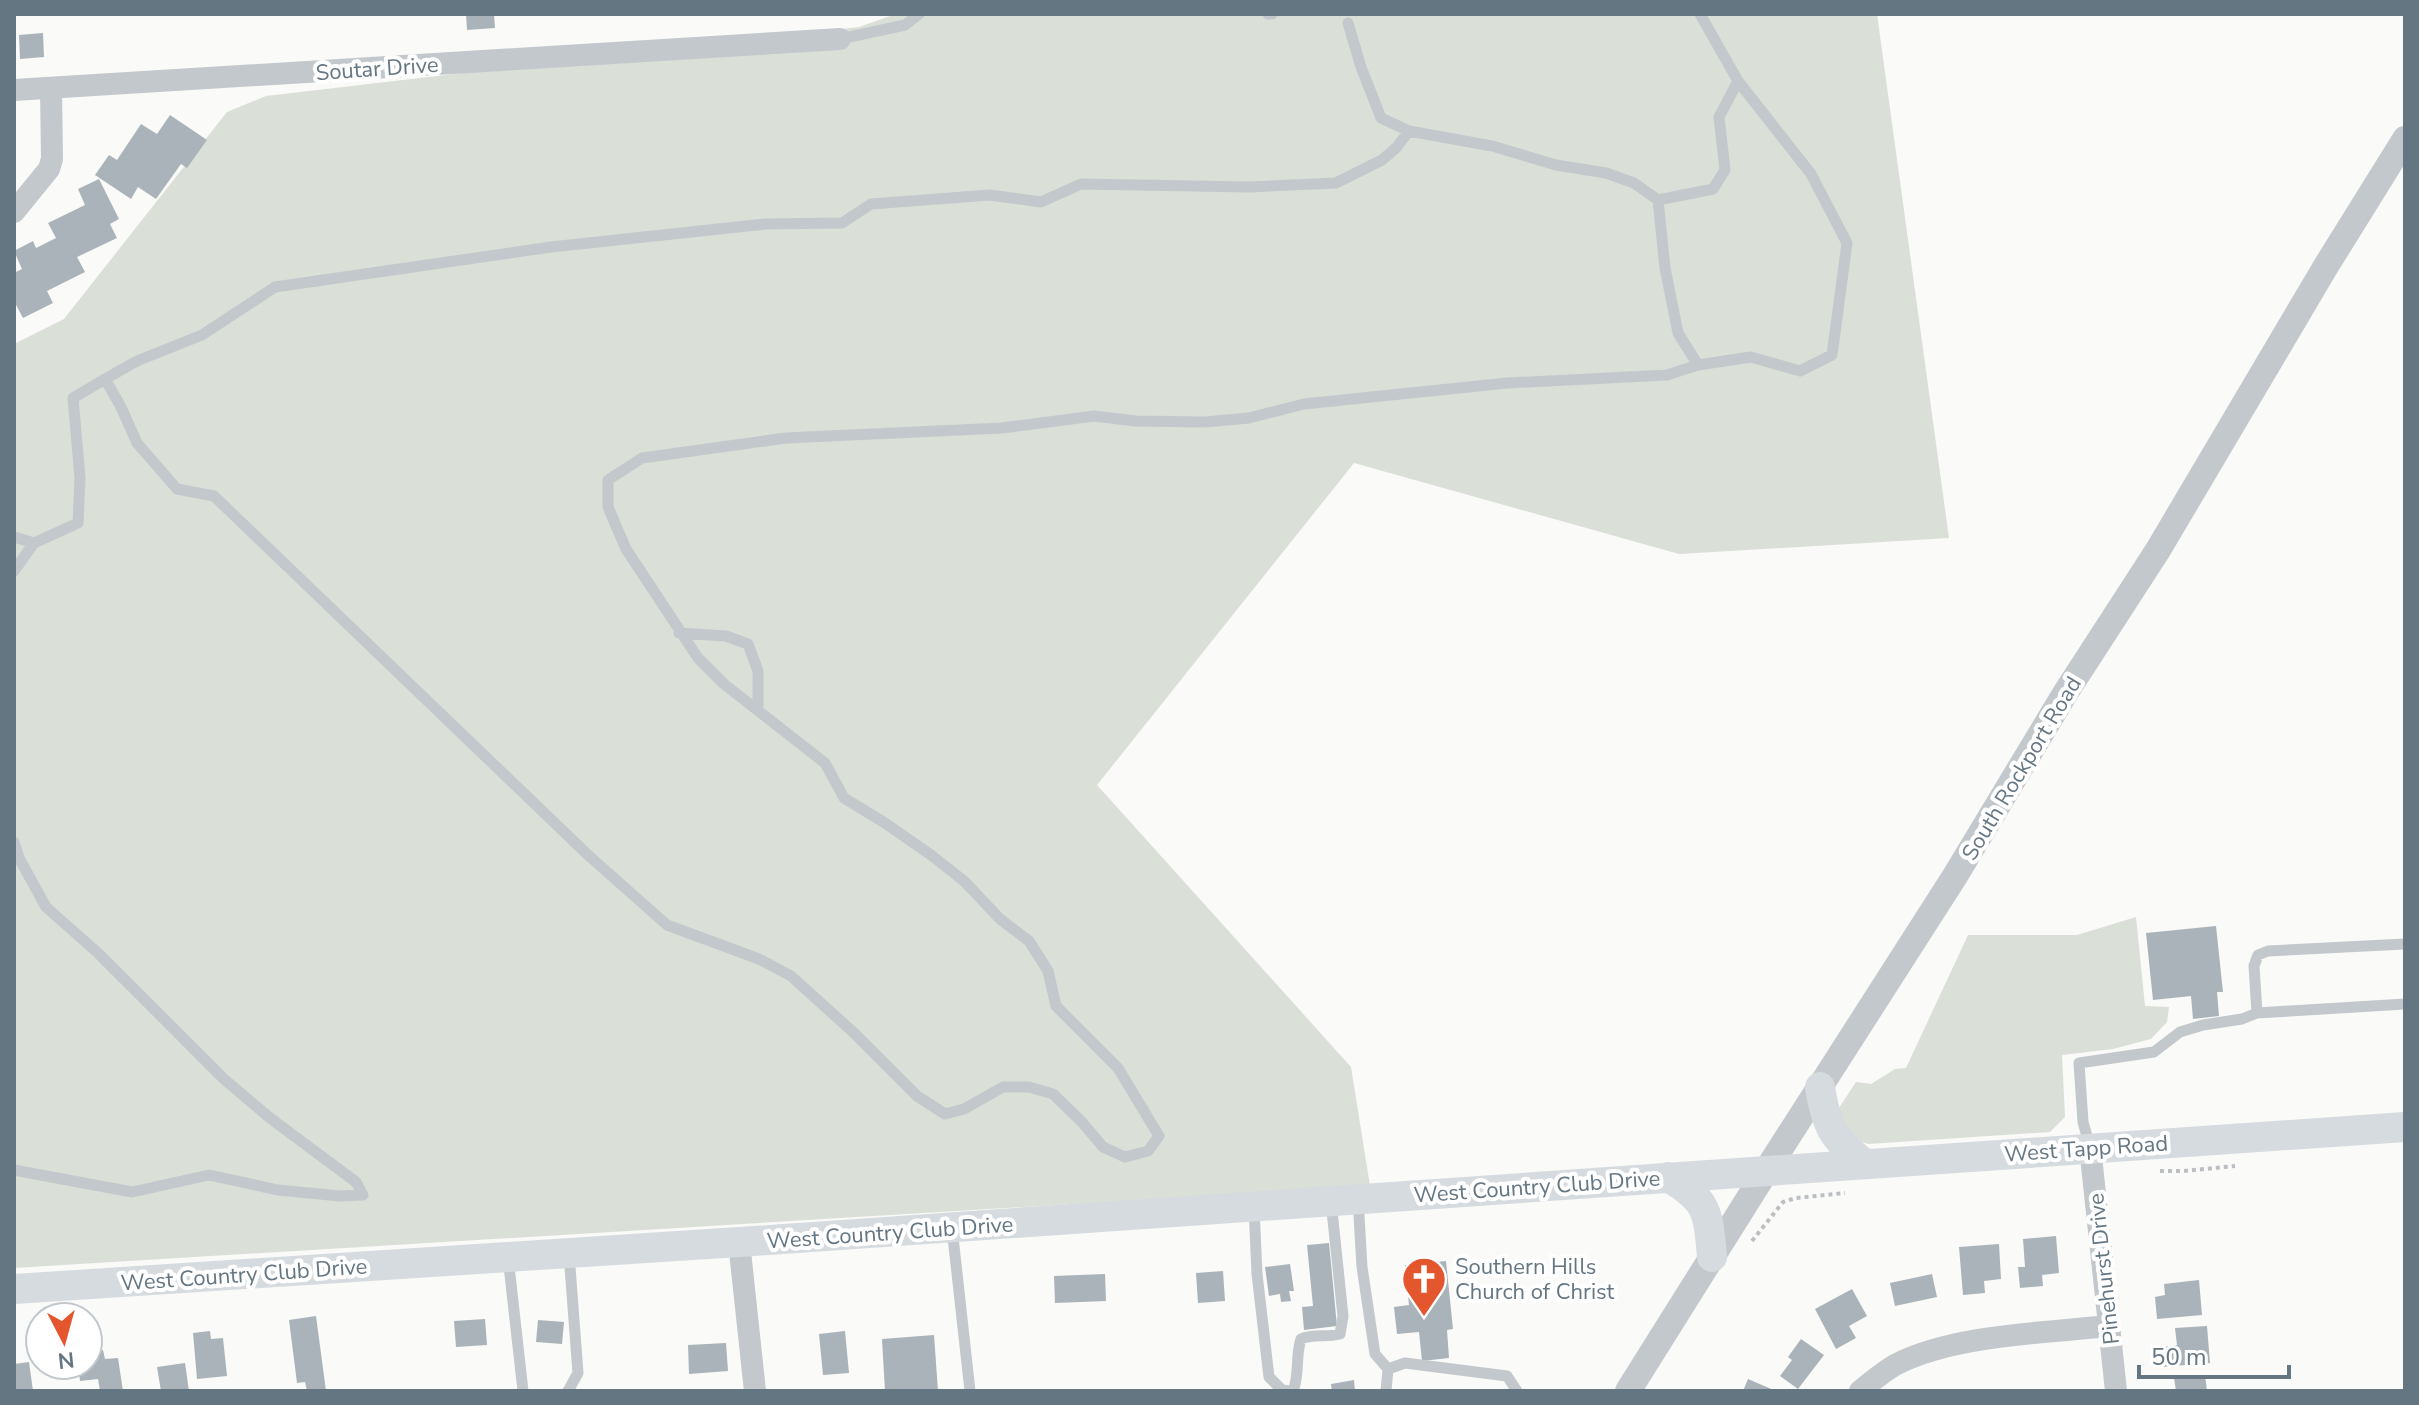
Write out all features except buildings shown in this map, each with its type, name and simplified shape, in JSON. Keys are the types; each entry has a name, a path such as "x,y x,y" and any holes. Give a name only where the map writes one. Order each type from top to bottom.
{"main road":[{"path":"1820,1087 1824,1116 1833,1136 1865,1164"},
{"name":"West Tapp Road","path":"1766,1171 2405,1127"},
{"name":"West Country Club Drive","path":"14,1289 1766,1171"},
{"path":"1668,1177 1688,1189 1705,1209 1712,1257"}],"street":[{"name":"Soutar Drive","path":"14,90 840,39"},
{"path":"14,212 49,169 52,159 51,88"},
{"name":"South Rockport Road","path":"1628,1391 2158,550 2405,139"},
{"name":"Pinehurst Drive","path":"2090,1147 2116,1391"},
{"path":"739,1242 755,1391"},
{"path":"1860,1391 1894,1366 1922,1353 1948,1346 2109,1326"}],"lane":[{"path":"105,379 137,443 177,489 214,496 588,855 667,925 759,959 791,976 917,1096 945,1114 964,1109 1003,1087 1029,1087 1053,1094 1103,1147 1125,1157 1148,1151 1159,1136 1118,1068 1056,1006 1048,971 1029,941 1000,919 964,881 931,855 844,798 825,763 724,684 698,658 626,549 608,507 608,480 642,458 786,438 1002,428 1094,416 1135,421 1205,422 1249,418 1304,404 1507,383 1667,375 1698,365 1751,357 1800,371 1832,355 1847,243 1811,174 1738,81 1700,14"},
{"path":"840,39 905,25 918,15"},
{"path":"1348,23 1381,118 1409,131 1492,146 1556,165 1606,173 1634,183 1658,200 1713,189 1725,170 1719,117 1738,81"},
{"path":"14,571 34,543 78,523 80,478 73,398 137,361 202,335 275,287 567,246 765,224 842,223 871,204 990,195 1041,202 1081,184 1248,187 1336,183 1382,160 1409,131"},
{"path":"1658,200 1665,268 1678,333 1698,365"},
{"path":"14,537 34,543"},
{"path":"679,633 726,636 748,644 758,671 758,710"},
{"path":"14,842 19,858 46,907 98,953 224,1079 270,1118 356,1182 363,1195 278,1190 209,1175 132,1192 14,1170"},
{"path":"2257,1013 2254,966 2258,955 2268,951 2405,944"},
{"path":"2090,1147 2083,1122 2079,1063 2154,1052 2180,1032 2257,1013 2405,1004"},
{"path":"1345,1200 1362,1267 1375,1354 1388,1369 1386,1391"},
{"path":"1254,1206 1257,1274 1269,1377 1282,1390 1292,1391 1298,1379 1297,1350 1301,1339 1311,1335 1330,1337 1340,1334 1345,1200"},
{"path":"952,1227 970,1391"},
{"path":"568,1391 578,1373 569,1253"},
{"path":"508,1257 523,1391"},
{"path":"1388,1369 1405,1363 1507,1376 1517,1391"}],"path":[{"path":"1752,1241 1783,1202 1796,1198"}],"shaded area":[{"path":"896,14 1877,14 1949,538 1679,554 1354,463 1097,785 1351,1067 1370,1186 14,1268 14,344 64,319 227,112 266,96 859,27"},
{"path":"2136,917 2145,1006 2169,1007 2167,1022 2151,1039 2113,1049 2062,1055 2065,1117 2050,1132 1868,1144 1851,1138 1837,1111 1856,1082 1871,1084 1895,1069 1906,1068 1968,935 2077,935"}],"place":[{"name":"Southern Hills Church of Christ","path":"1424,1318"}]}
